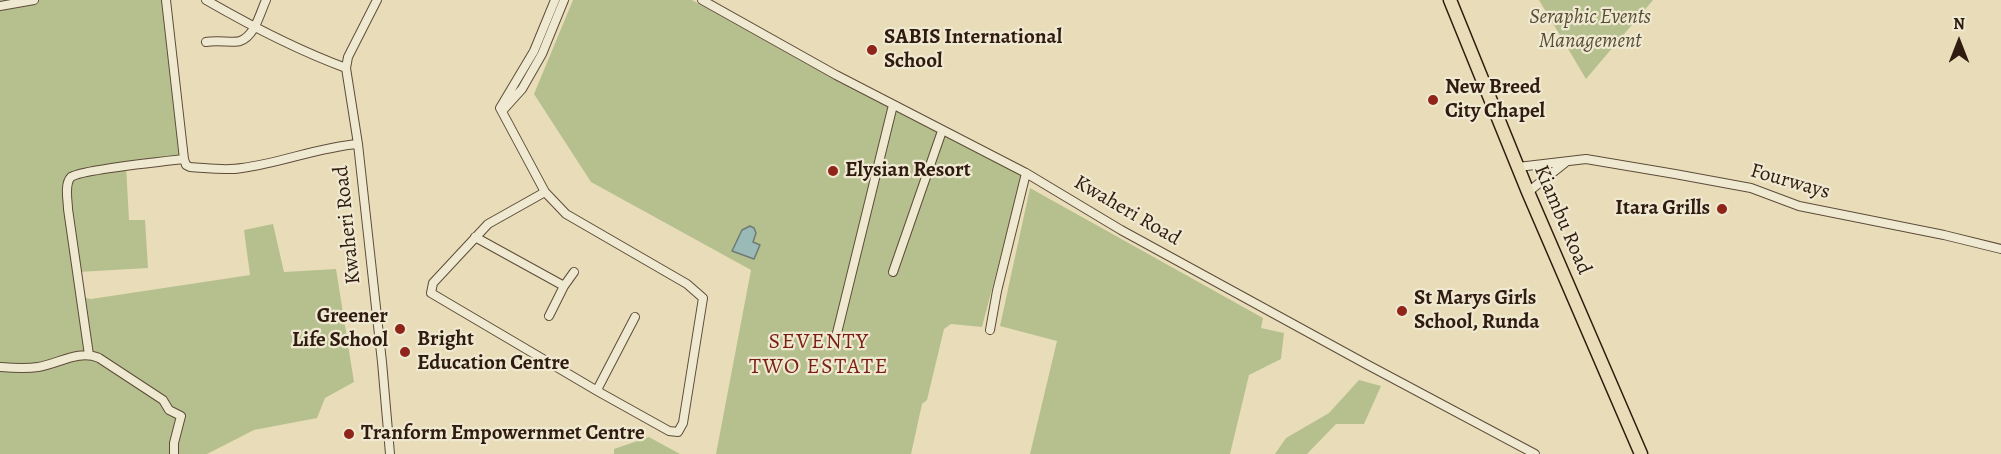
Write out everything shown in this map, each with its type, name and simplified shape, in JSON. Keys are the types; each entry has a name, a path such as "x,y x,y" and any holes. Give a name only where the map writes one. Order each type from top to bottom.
{"highway":[{"name":"Kiambu Road","path":"1450,0 1528,192 1641,454"}],"street":[{"path":"0,6 34,0"},
{"path":"166,0 186,165 242,169 340,146 358,144"},
{"path":"206,0 254,28 313,56 346,68"},
{"path":"206,42 227,40 239,42 246,38 254,28 266,0"},
{"name":"Kwaheri Road","path":"377,0 348,57 346,68 358,144 390,454"},
{"path":"538,52 555,0"},
{"path":"545,192 494,219 433,283 430,293 669,431 674,433 680,431 704,301 701,294 566,214 545,192 500,108 538,52 564,0"},
{"name":"Kwaheri Road","path":"702,0 892,105 1026,173 1121,230 1535,454"},
{"path":"836,337 892,105"},
{"path":"893,272 942,131"},
{"path":"89,355 68,209 69,180 72,176 89,172 184,159"},
{"name":"Fourways","path":"1518,167 1586,159 1750,188 1799,206 1944,235 2001,249"},
{"path":"1528,192 1567,161"},
{"path":"990,330 997,291 1026,173"},
{"path":"475,237 564,286"},
{"path":"549,316 574,272"},
{"path":"599,392 598,388 635,318"},
{"path":"0,367 21,369 42,367 89,355 99,358 163,400 169,410 181,416 174,443 174,454"}],"green space":[{"path":"0,0 168,0 181,163 126,165 129,220 145,220 148,268 78,272 81,297 91,299 250,275 244,230 273,224 284,272 336,269 354,382 325,398 317,418 254,430 207,454 0,454"},
{"path":"573,0 692,0 826,75 1022,174 982,327 951,324 944,329 927,400 922,404 911,454 716,454 751,270 591,182 534,94"},
{"name":"Seraphic Events Management","path":"1539,0 1653,0 1586,79"},
{"path":"1030,188 1263,318 1261,328 1284,333 1281,359 1249,375 1230,454 1030,454 1057,341 1000,326"},
{"path":"1359,380 1381,386 1364,424 1336,424 1307,454 1275,454 1286,438 1329,413"},
{"path":"649,437 680,454 614,454 614,449"}],"water":[{"path":"750,226 756,233 753,242 760,245 754,259 732,251 742,230"}],"place":[{"name":"SABIS International School","path":"872,50"},
{"name":"New Breed City Chapel","path":"1433,100"},
{"name":"Elysian Resort","path":"833,171"},
{"name":"Itara Grills","path":"1722,209"},
{"name":"St Marys Girls School, Runda","path":"1402,311"},
{"name":"Greener Life School","path":"400,329"},
{"name":"Bright Education Centre","path":"405,352"},
{"name":"Tranform Empowernmet Centre","path":"349,434"}],"district":[{"name":"SEVENTY TWO ESTATE","path":"819,356"}]}
